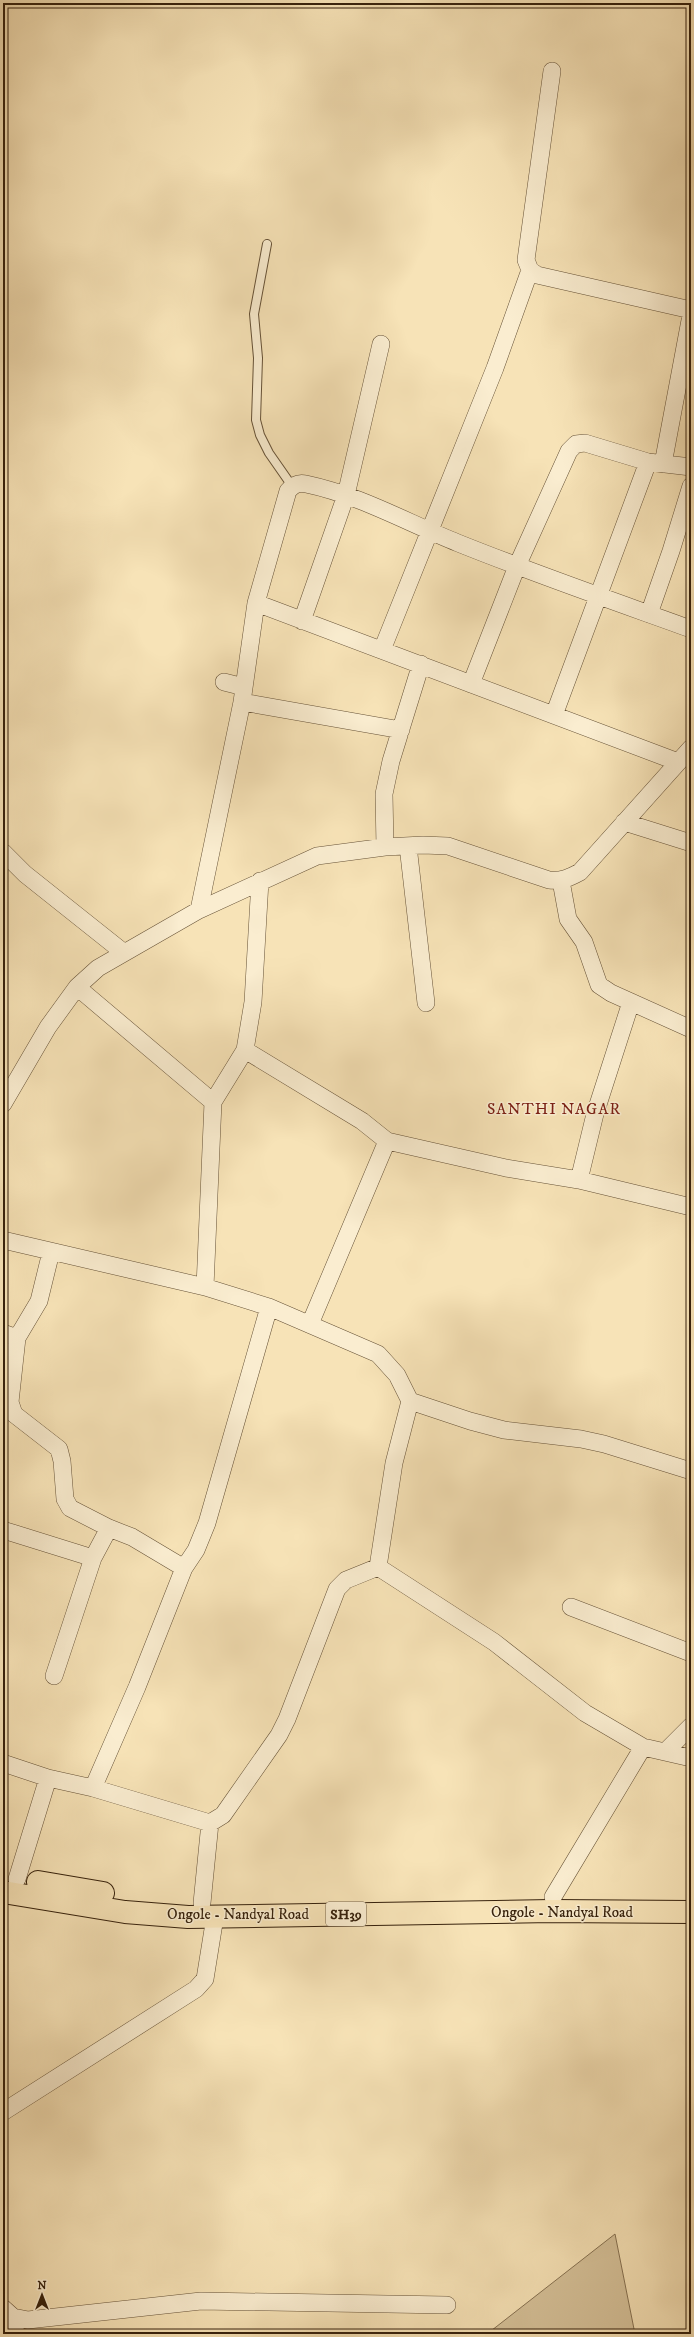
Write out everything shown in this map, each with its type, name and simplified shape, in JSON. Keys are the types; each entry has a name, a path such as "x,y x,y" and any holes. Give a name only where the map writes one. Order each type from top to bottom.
{"main road":[{"name":"Ongole - Nandyal Road","path":"8,1883 125,1912 553,1897 691,1898"},
{"name":"Ongole - Nandyal Road","path":"208,1910 691,1912"}],"street":[{"path":"552,71 526,260 530,270 537,275 691,310"},
{"path":"382,650 495,368 530,270"},
{"path":"554,715 598,596 655,463 691,315"},
{"path":"302,621 346,496 382,344"},
{"path":"471,684 517,566 569,451 576,444 585,443 655,463 691,467"},
{"path":"199,910 243,695 256,603 288,491 292,486 300,483 346,496 517,566 691,629"},
{"path":"649,614 671,551 691,486"},
{"path":"256,603 554,715 607,733 678,762"},
{"path":"385,847 384,794 421,664"},
{"path":"224,682 243,695 401,730"},
{"path":"3,1104 48,1027 77,987 98,968 123,952 199,910 317,856 385,847 448,846 463,849 550,880 560,881 580,872 691,748"},
{"path":"624,822 691,843"},
{"path":"408,846 426,1003"},
{"path":"3,852 30,879 123,952"},
{"path":"205,1287 214,1102 245,1050 253,1002 260,881"},
{"path":"560,881 568,920 584,942 599,984 611,993 691,1029"},
{"path":"77,987 214,1102"},
{"path":"579,1180 595,1114 631,1002"},
{"path":"245,1050 362,1121 387,1141 506,1168 579,1180 691,1207"},
{"path":"310,1324 387,1141"},
{"path":"3,1240 205,1287 269,1307 378,1354 397,1376 410,1401 394,1463 378,1567"},
{"path":"51,1252 39,1302 10,1336 10,1402 14,1414 59,1450 62,1461 66,1498 70,1508 108,1528 132,1537 184,1568"},
{"path":"93,1788 137,1687 184,1568 196,1550 208,1523 269,1307"},
{"path":"410,1401 504,1430 581,1439 604,1444 691,1471"},
{"path":"54,1676 93,1558 108,1528"},
{"path":"3,1530 93,1558"},
{"path":"378,1567 494,1642 585,1713 643,1747 691,1758"},
{"path":"3,1763 48,1778 93,1788 210,1823 223,1816 232,1805 279,1735 287,1719 337,1589 346,1580 378,1567"},
{"path":"571,1607 691,1652"},
{"path":"665,1752 691,1726"},
{"path":"553,1897 643,1747"},
{"path":"8,1883 48,1778"},
{"path":"3,2112 196,1989 205,1979 210,1823"},
{"path":"8,2312 28,2320 45,2320 118,2309 201,2301 447,2304"},
{"path":"8,2312 16,2334"}],"lane":[{"path":"267,244 254,314 258,358 256,420 260,435 269,453 292,486"}],"shaded area":[{"path":"615,2234 635,2334 487,2334"}],"district":[{"name":"SANTHI NAGAR","path":"554,1108"}]}
